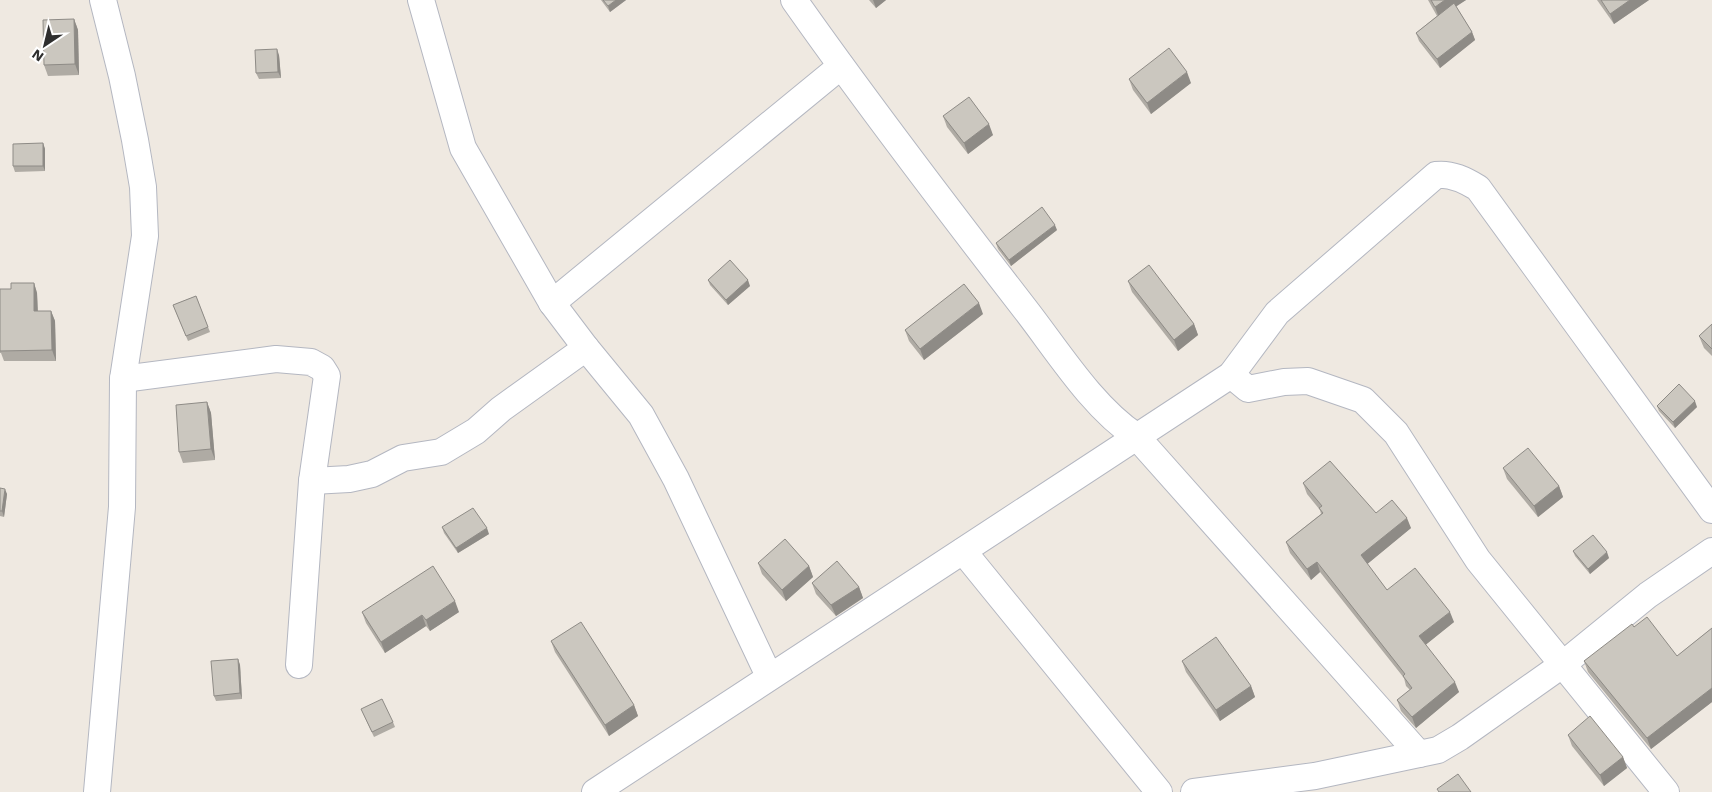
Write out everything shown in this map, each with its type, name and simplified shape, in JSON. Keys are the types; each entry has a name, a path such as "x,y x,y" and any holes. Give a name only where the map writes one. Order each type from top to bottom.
{"street":[{"path":"97,792 122,507 123,379 136,306 145,236 143,187 126,90 103,0"},
{"path":"421,0 463,148 552,303 586,348 642,415 676,479 769,676"},
{"path":"794,0 841,66 1106,413 1136,436 1418,754"},
{"path":"552,303 841,66"},
{"path":"595,792 769,676 1231,375 1277,314 1436,175 1445,173 1466,180 1478,188 1712,510"},
{"path":"312,481 349,479 372,474 403,458 440,452 476,431 501,409 586,348"},
{"path":"123,379 276,359 311,362 322,368 327,376 312,481 299,665"},
{"path":"1231,375 1248,389 1284,382 1308,381 1363,400 1396,433 1478,560 1666,792"},
{"path":"963,550 1159,792"},
{"path":"1194,792 1315,776 1438,750 1460,737 1562,665 1648,594 1712,551"}],"building":[{"path":"603,0 616,0 608,6"},
{"path":"1431,0 1445,0 1435,7"},
{"path":"1601,0 1630,0 1610,14"},
{"path":"1454,3 1472,32 1437,59 1416,33"},
{"path":"74,19 75,64 44,65 43,20"},
{"path":"1169,48 1187,72 1147,103 1129,79"},
{"path":"277,49 278,72 256,73 255,50"},
{"path":"969,97 989,124 964,143 943,116"},
{"path":"43,143 43,166 13,166 13,144"},
{"path":"1042,207 1055,225 1009,260 996,243"},
{"path":"730,260 748,280 726,300 708,280"},
{"path":"1149,265 1194,324 1174,340 1128,281"},
{"path":"11,283 34,283 34,311 51,311 52,350 0,351 0,289 11,289"},
{"path":"964,284 979,303 920,349 905,330"},
{"path":"196,296 208,327 186,336 173,305"},
{"path":"1712,324 1712,349 1699,336"},
{"path":"1679,384 1695,401 1673,422 1657,406"},
{"path":"207,402 211,449 179,452 176,405"},
{"path":"1528,448 1559,486 1534,506 1503,468"},
{"path":"1330,461 1376,513 1392,500 1407,518 1361,555 1387,590 1415,568 1450,612 1419,636 1455,682 1412,717 1397,700 1412,688 1403,676 1405,674 1317,562 1307,569 1286,542 1323,513 1319,508 1322,506 1303,483"},
{"path":"0,488 5,489 2,511 0,511"},
{"path":"473,508 487,528 456,548 442,527"},
{"path":"1593,535 1607,552 1588,569 1573,551"},
{"path":"785,539 809,566 782,590 758,563"},
{"path":"837,561 859,587 831,605 812,583"},
{"path":"433,566 455,601 426,620 422,615 381,642 362,612"},
{"path":"1647,617 1677,656 1712,628 1712,688 1647,738 1584,661 1632,624 1634,627"},
{"path":"581,622 634,705 605,725 551,641"},
{"path":"1216,637 1251,686 1216,710 1182,661"},
{"path":"238,659 240,693 214,696 211,661"},
{"path":"382,699 393,722 372,732 361,709"},
{"path":"1590,716 1623,757 1600,775 1568,735"},
{"path":"1458,774 1471,792 1439,792 1437,789"}]}
